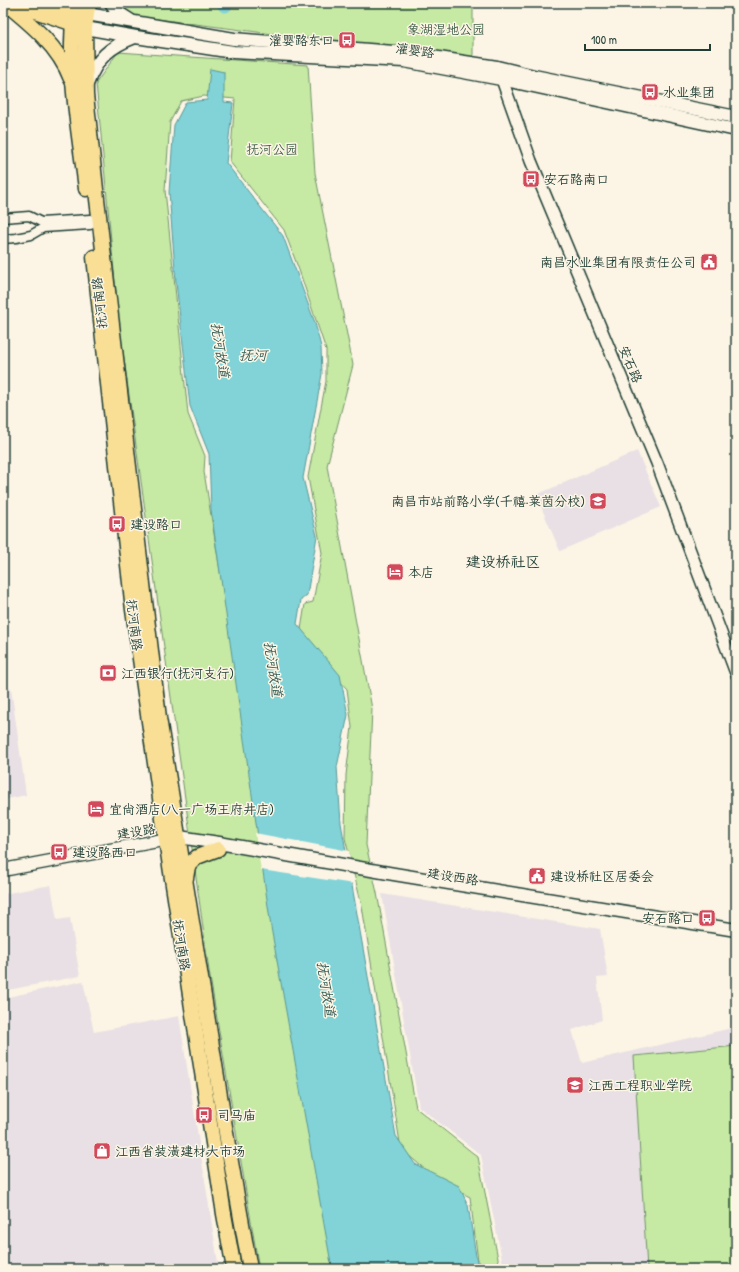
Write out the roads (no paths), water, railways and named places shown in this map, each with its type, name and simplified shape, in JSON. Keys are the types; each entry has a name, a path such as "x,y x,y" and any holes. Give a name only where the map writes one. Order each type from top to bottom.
{"highway":[{"path":"5,3 42,36 59,55 68,72 80,86"},
{"path":"15,3 20,6 81,14"},
{"path":"47,3 81,14"},
{"name":"抚河南路","path":"81,14 80,86 90,222 133,610 173,842 186,878 228,1145 250,1269"},
{"name":"抚河南路","path":"80,86 96,199 173,842 229,1245 234,1269"},
{"path":"186,878 188,866 197,858 219,846"}],"main road":[{"path":"111,3 119,13 133,22"},
{"name":"灌婴路","path":"81,14 234,40 406,53 497,67 534,76 736,117"},
{"name":"灌婴路","path":"81,14 136,37 233,52 404,61 501,79 736,130"},
{"path":"80,86 102,58 113,47 136,37"},
{"name":"建设西路","path":"173,842 219,846 736,936"},
{"name":"建设路","path":"3,870 173,842"},
{"name":"建设西路","path":"393,877 736,930"}],"street":[{"name":"安石路","path":"497,67 534,168 657,463 736,673"},
{"path":"3,218 29,216 41,222 90,222"},
{"path":"3,239 31,235 43,228 90,222"}],"water":[{"name":"抚河","path":"210,69 224,72 224,102 233,103 226,163 283,236 315,323 321,347 322,374 303,478 317,536 307,595 301,600 297,624 340,675 348,715 337,767 341,823 396,1136 415,1164 459,1186 468,1205 478,1269 332,1269 271,927 211,510 209,454 190,406 176,282 169,192 174,125 186,102 207,100"}],"place":[{"name":"灌婴路东口","path":"347,40"},
{"name":"水业集团","path":"650,92"},
{"name":"安石路南口","path":"531,179"},
{"name":"南昌水业集团有限责任公司","path":"709,262"},
{"name":"南昌市站前路小学(千禧·莱茵分校)","path":"598,501"},
{"name":"建设路口","path":"117,524"},
{"name":"本店","path":"395,572"},
{"name":"江西银行(抚河支行)","path":"108,673"},
{"name":"宜尚酒店(八一广场王府井店)","path":"96,809"},
{"name":"建设路西口","path":"59,852"},
{"name":"建设桥社区居委会","path":"537,876"},
{"name":"安石路口","path":"707,918"},
{"name":"江西工程职业学院","path":"575,1085"},
{"name":"司马庙","path":"204,1115"},
{"name":"江西省装潢建材大市场","path":"102,1151"}],"district":[{"name":"建设桥社区","path":"503,561"}],"park label":[{"name":"象湖湿地公园","path":"446,29"},
{"name":"抚河公园","path":"272,149"}],"water label":[{"name":"抚河故道","path":"221,350"},
{"name":"抚河故道","path":"274,669"},
{"name":"抚河故道","path":"327,989"}]}
